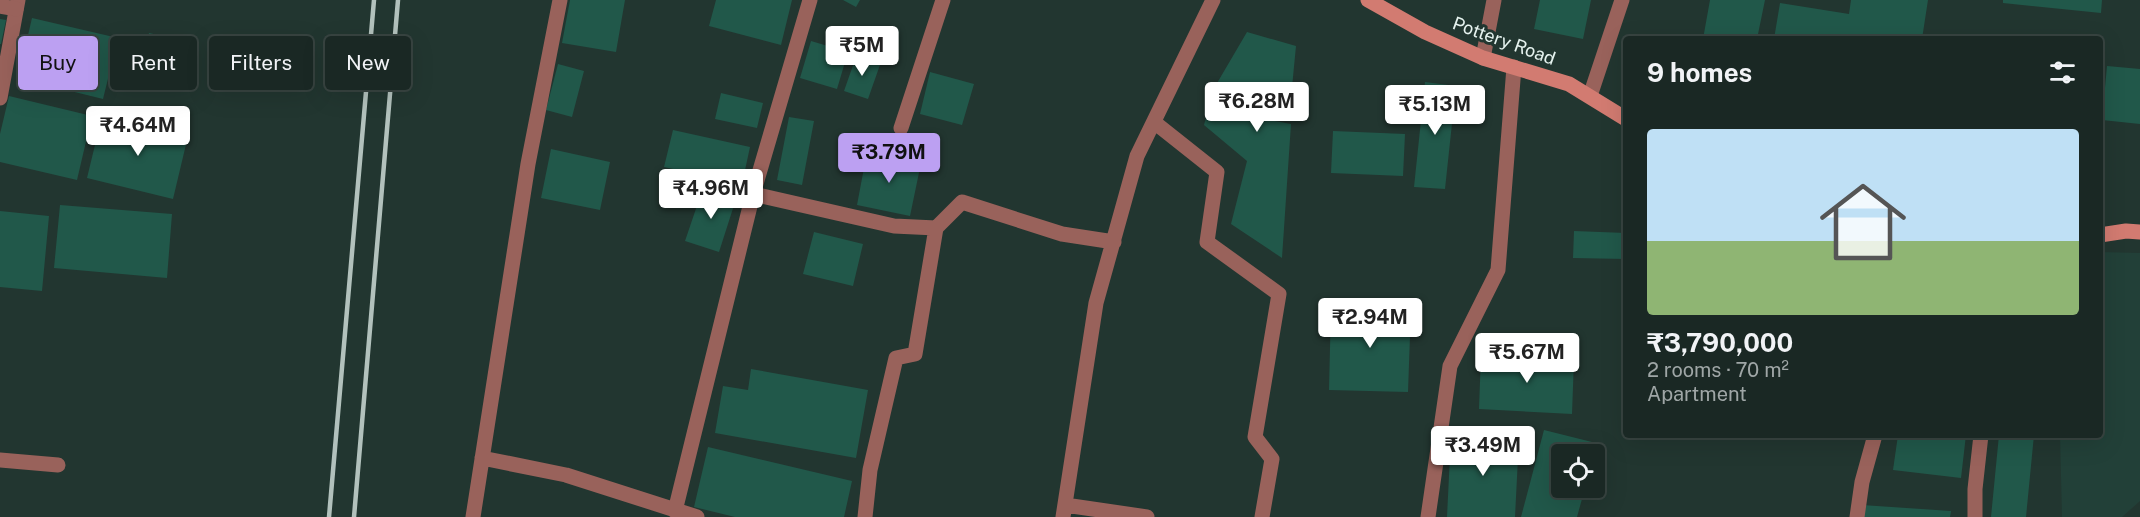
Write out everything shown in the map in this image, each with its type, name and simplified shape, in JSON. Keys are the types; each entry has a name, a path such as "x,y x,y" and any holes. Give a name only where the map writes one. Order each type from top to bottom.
{"street":[{"path":"473,517 528,164 560,0"},
{"path":"675,511 753,194 810,0"},
{"path":"901,128 943,0"},
{"path":"1147,517 1064,511 1096,303 1137,156 1213,0"},
{"name":"Pottery Road","path":"1368,0 1425,32 1483,58 1569,84 1623,117"},
{"path":"1483,58 1494,0"},
{"path":"1590,96 1622,0"},
{"path":"0,6 17,4 0,98"},
{"path":"1428,517 1450,366 1498,270 1514,67"},
{"path":"1154,122 1217,172 1207,242 1279,294 1255,437 1272,459 1262,517"},
{"path":"753,194 894,226 936,228"},
{"path":"865,517 870,470 896,358 915,354 936,228 962,202 1062,234 1114,242"},
{"path":"2103,235 2126,231 2140,232"},
{"path":"1857,517 1874,438"},
{"path":"1975,517 1975,489 1981,438"},
{"path":"482,458 566,475 697,517"},
{"path":"0,460 58,465"}],"shaded area":[{"path":"2103,252 2140,253 2140,501 2122,517 2062,517 2060,438 2103,438"}],"building":[{"path":"570,0 625,0 616,52 562,43"},
{"path":"716,0 792,0 781,45 709,26"},
{"path":"843,0 860,0 856,7"},
{"path":"1540,0 1591,0 1583,39 1534,29"},
{"path":"1710,0 1765,0 1758,36 1704,36"},
{"path":"1851,0 1928,0 1922,36 1774,36 1780,3 1849,14"},
{"path":"2003,0 2102,0 2101,13 2003,3"},
{"path":"32,18 110,36 110,71 103,99 67,90 98,90 98,36 28,36"},
{"path":"0,19 6,20 1,44 0,44"},
{"path":"1247,32 1296,46 1290,108 1276,106 1275,121 1291,124 1282,258 1231,224 1247,161 1204,125 1213,90"},
{"path":"811,41 848,52 837,89 800,78"},
{"path":"857,54 881,62 868,99 844,91"},
{"path":"558,64 584,71 572,117 546,110"},
{"path":"2107,66 2140,69 2140,124 2103,120"},
{"path":"930,72 974,84 962,125 920,114"},
{"path":"1425,82 1456,86 1445,189 1414,187"},
{"path":"721,93 763,103 757,128 715,119"},
{"path":"9,96 92,116 77,180 0,162 0,134"},
{"path":"102,116 188,136 173,199 87,178"},
{"path":"789,117 814,121 802,185 777,180"},
{"path":"673,130 750,147 742,184 664,167"},
{"path":"1333,131 1405,134 1403,176 1331,173"},
{"path":"551,149 610,162 600,210 541,198"},
{"path":"867,152 921,163 910,216 857,205"},
{"path":"703,188 736,199 719,252 685,241"},
{"path":"60,205 172,214 167,278 54,268"},
{"path":"0,211 49,216 42,291 0,287"},
{"path":"1574,231 1623,233 1623,259 1573,258"},
{"path":"814,232 863,244 853,286 803,274"},
{"path":"1331,306 1411,308 1408,392 1329,390"},
{"path":"1481,355 1574,359 1572,414 1479,409"},
{"path":"751,369 868,390 856,458 715,433 723,386 748,390"},
{"path":"1544,430 1596,443 1551,444 1551,498 1582,498 1577,517 1521,517"},
{"path":"1451,435 1519,438 1515,517 1447,517"},
{"path":"1898,438 1966,438 1961,478 1893,470"},
{"path":"1999,438 2034,438 2026,517 1991,517"},
{"path":"708,447 852,481 844,517 735,517 694,507"},
{"path":"1862,505 1951,511 1950,517 1862,517"}],"railway":[{"path":"329,517 374,0"},
{"path":"354,517 398,0"}]}
